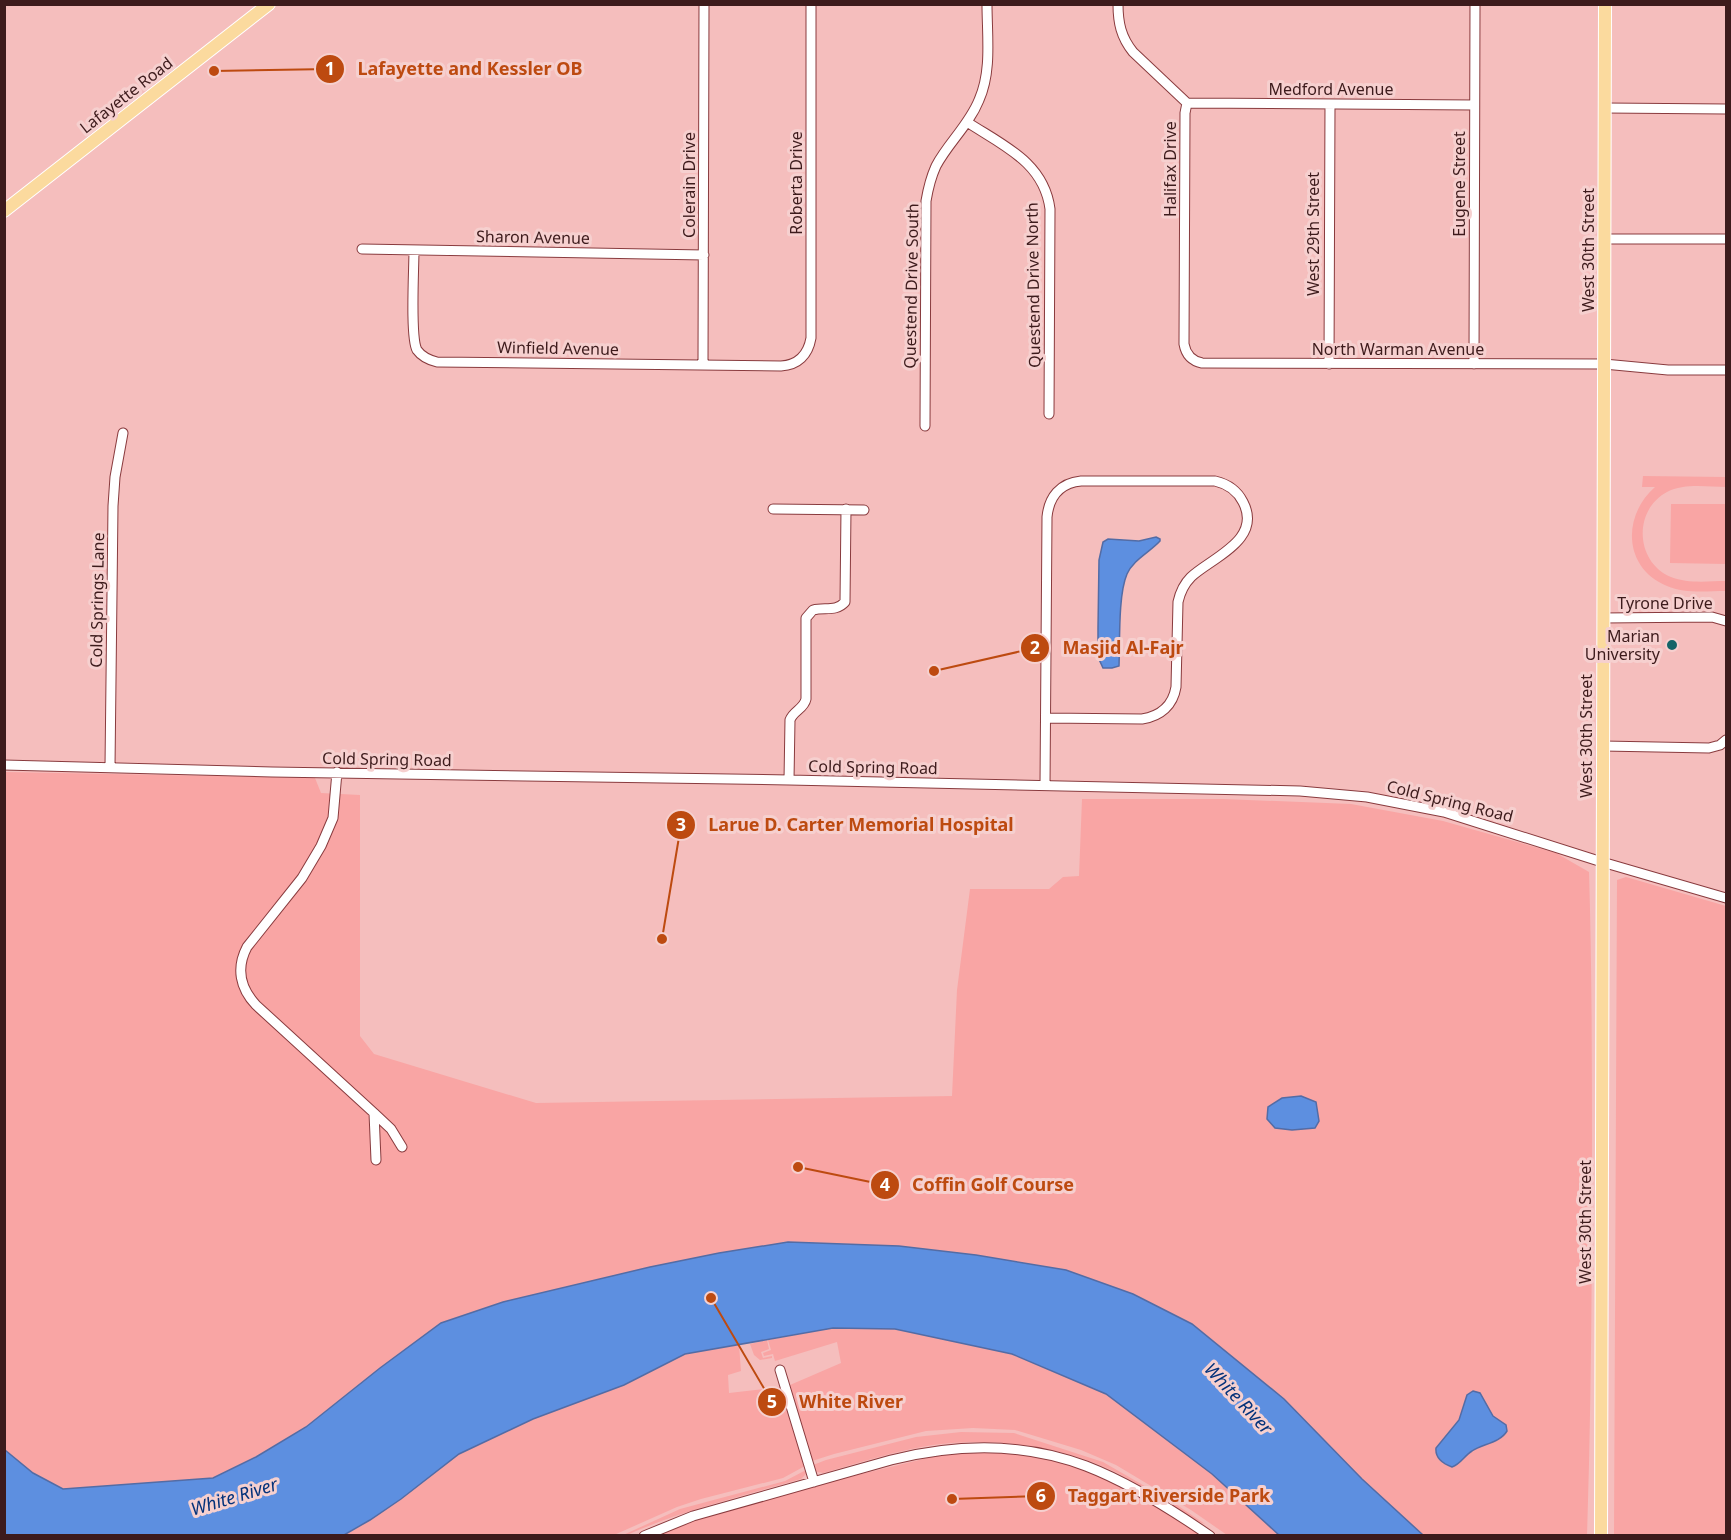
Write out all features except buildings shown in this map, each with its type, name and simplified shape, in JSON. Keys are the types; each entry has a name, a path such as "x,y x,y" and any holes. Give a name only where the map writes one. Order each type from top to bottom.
{"main road":[{"name":"Lafayette Road","path":"4,211 268,4"},
{"name":"West 30th Street","path":"1601,1536 1605,4"}],"street":[{"name":"Colerain Drive","path":"703,365 704,4"},
{"name":"Roberta Drive","path":"801,359 811,338 811,4"},
{"name":"Questend Drive South","path":"925,426 926,201 936,167 979,101 986,78 987,4"},
{"name":"Halifax Drive","path":"1118,4 1119,25 1126,43 1187,103 1185,113 1184,344 1186,353 1192,360"},
{"name":"Eugene Street","path":"1473,364 1475,4"},
{"name":"Medford Avenue","path":"1187,103 1474,105"},
{"name":"West 29th Street","path":"1329,364 1330,104"},
{"path":"1605,108 1726,109"},
{"name":"Questend Drive North","path":"967,122 1027,162 1039,176 1047,194 1050,209 1049,414"},
{"path":"1604,239 1726,239"},
{"name":"Sharon Avenue","path":"362,249 704,255"},
{"name":"Winfield Avenue","path":"414,250 414,340 418,351 437,362 781,366 801,359"},
{"name":"North Warman Avenue","path":"1192,360 1202,363 1604,364"},
{"path":"1604,364 1660,369 1726,370"},
{"name":"Cold Springs Lane","path":"110,767 113,506 115,477 123,433"},
{"path":"1045,785 1048,508 1054,495 1069,483 1080,481 1215,482 1229,486 1236,491 1246,506 1247,517 1242,535 1232,547 1191,577 1179,598 1176,687 1175,694 1167,708 1143,720 1046,718"},
{"path":"773,509 864,510"},
{"path":"789,780 790,720 806,699 806,618 813,610 835,609 844,602 846,509"},
{"name":"Tyrone Drive","path":"1603,618 1712,617 1726,621"},
{"path":"1603,746 1709,748 1720,745 1726,740"},
{"name":"Cold Spring Road","path":"4,765 1300,791 1375,798 1453,814 1602,862 1726,898"},
{"path":"337,772 335,808 321,846 302,878 247,947 242,957 241,976 244,990 256,1005 374,1113 391,1130 402,1147"},
{"path":"374,1113 376,1160"},
{"path":"780,1370 813,1482"},
{"path":"644,1536 693,1516 891,1460 921,1453 970,1448 1023,1450 1092,1468 1140,1491 1210,1536"}],"shaded area":[{"path":"1643,476 1726,477 1726,487 1688,486 1667,492 1656,500 1648,511 1643,536 1650,560 1659,570 1684,581 1726,581 1726,591 1696,592 1674,589 1652,578 1642,567 1635,554 1632,541 1633,526 1644,499 1655,487 1642,487"},
{"path":"1671,504 1726,504 1726,564 1670,563"},
{"path":"5,772 315,778 321,793 360,795 360,1036 374,1054 536,1103 952,1096 957,990 970,889 1049,889 1063,877 1079,876 1082,799 1223,799 1351,804 1443,821 1556,853 1589,872 1592,1213 1587,1535 1423,1535 1362,1479 1284,1399 1192,1324 1133,1294 1066,1270 976,1255 899,1246 719,1253 564,1287 380,1368 306,1427 256,1457 213,1478 63,1489 33,1473 5,1450"},
{"path":"1626,877 1726,906 1726,1535 1614,1535 1617,880"},
{"path":"833,1328 895,1329 1012,1354 1106,1394 1212,1474 1279,1535 1227,1535 1191,1510 1116,1465 1081,1450 1015,1430 973,1428 926,1431 812,1461 790,1385 841,1363 837,1342 775,1361 773,1354 764,1356 763,1353 771,1350 768,1340"},
{"path":"767,1340 769,1349 761,1352 763,1358 772,1356 772,1358 760,1360 754,1355 750,1344"},
{"path":"739,1345 741,1371 728,1375 729,1393 780,1387 805,1466 783,1478 677,1507 614,1535 344,1536 401,1499 459,1454 533,1419 624,1385 685,1354"},
{"path":"961,1432 1014,1433 1103,1462 1174,1503 1205,1524 1145,1488 1091,1461 1024,1445 978,1442 933,1445 823,1473 817,1472 813,1465 916,1437"},
{"path":"993,1452 1046,1459 1097,1474 1167,1511 1203,1536 652,1536 712,1510 944,1454"},
{"path":"806,1470 806,1474 801,1479 691,1511 621,1536 680,1509 785,1481"}],"water":[{"path":"1156,537 1160,541 1133,564 1124,583 1119,666 1103,668 1098,657 1098,628 1099,560 1103,542 1108,539 1139,541"},
{"path":"1301,1096 1316,1102 1319,1121 1315,1128 1292,1130 1275,1128 1267,1119 1268,1107 1282,1098"},
{"path":"788,1242 899,1246 976,1255 1066,1270 1133,1294 1192,1324 1284,1399 1362,1479 1423,1535 1279,1535 1212,1474 1106,1394 1012,1354 895,1329 833,1328 685,1354 624,1385 533,1419 459,1454 401,1499 344,1535 5,1535 5,1450 33,1473 63,1489 213,1478 256,1457 306,1427 441,1323 503,1302 650,1267"},
{"path":"1473,1391 1480,1393 1493,1416 1506,1425 1507,1431 1495,1441 1472,1451 1452,1467 1441,1460 1436,1448 1459,1420 1467,1395"}],"place":[{"name":"Lafayette and Kessler OB","path":"214,71"},
{"name":"Marian University","path":"1672,645"},
{"name":"Masjid Al-Fajr","path":"934,671"},
{"name":"Larue D. Carter Memorial Hospital","path":"662,939"},
{"name":"Coffin Golf Course","path":"798,1167"},
{"name":"White River","path":"711,1298"},
{"name":"Taggart Riverside Park","path":"952,1499"}]}
